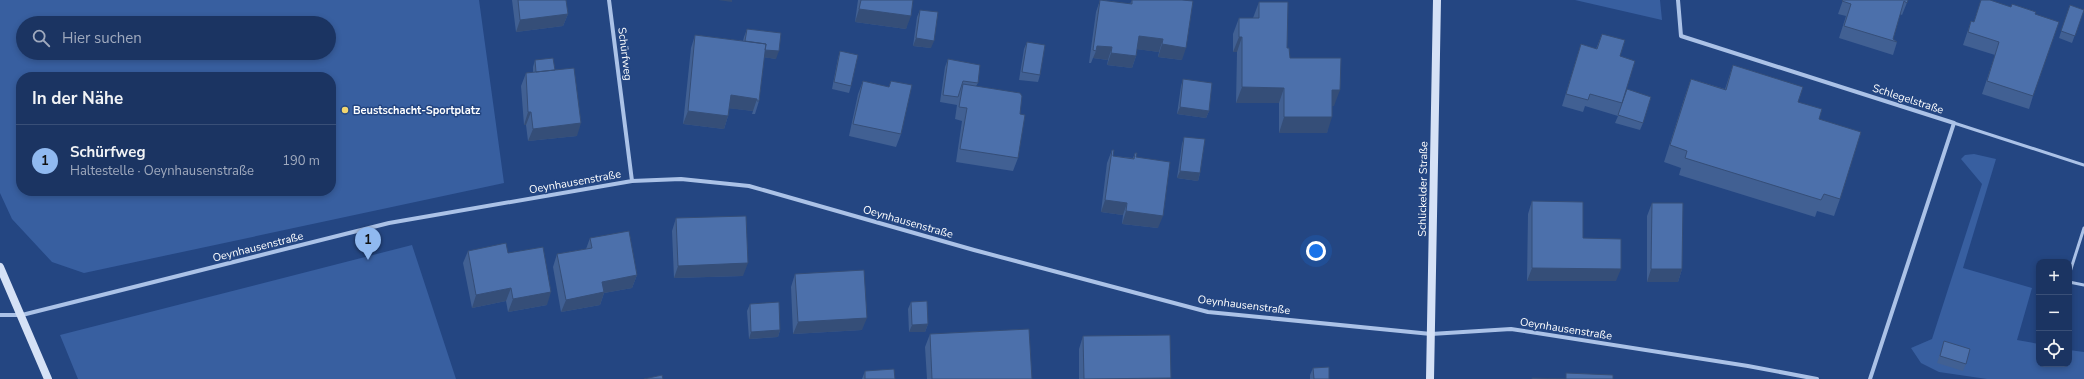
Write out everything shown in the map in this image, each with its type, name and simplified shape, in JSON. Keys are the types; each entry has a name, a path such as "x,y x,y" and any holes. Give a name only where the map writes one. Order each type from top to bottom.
{"main road":[{"name":"Schlickelder Straße","path":"1430,379 1437,0"},
{"path":"0,267 22,315 48,379"}],"street":[{"name":"Schürfweg","path":"609,0 632,181"},
{"name":"Schlegelstraße","path":"1678,0 1681,36 1954,123 1870,379"},
{"name":"Oeynhausenstraße","path":"0,315 22,315 390,223 632,181 681,179 749,186 974,250 1208,312 1431,334 1511,329 1748,366 1817,379"}],"lane":[{"path":"1954,123 2084,165"},
{"path":"2072,266 2084,228"},
{"path":"2072,283 2084,285"}],"shaded area":[{"path":"0,0 479,0 504,183 84,273 52,262 12,219 0,193"},
{"path":"1575,0 1660,0 1662,20"},
{"path":"1974,154 1996,159 1963,268 2032,288 2017,340 2036,343 2036,367 2072,367 2072,350 2084,352 2084,379 1987,379 1939,372 1921,363 1911,348 1932,339 1982,184 1961,159 1965,155"},
{"path":"412,245 456,379 78,379 60,335"}],"building":[{"path":"518,0 566,0 568,14 520,20"},
{"path":"861,0 913,0 911,16 859,9"},
{"path":"1100,0 1132,4 1132,0 1193,1 1186,48 1162,44 1163,39 1139,36 1136,56 1111,53 1112,47 1097,46 1096,51 1093,50"},
{"path":"1908,0 1907,3 1904,1 1893,39 1897,42 1844,26 1851,4 1842,1"},
{"path":"1981,0 1990,0 2011,7 2012,4 2059,22 2033,96 1987,81 1999,42 1968,32 1971,21 1974,22"},
{"path":"1259,2 1288,2 1287,48 1289,48 1290,58 1341,58 1340,90 1332,90 1332,117 1284,117 1284,88 1242,87 1242,37 1239,37 1239,18 1259,18"},
{"path":"2070,5 2084,10 2075,36 2061,31"},
{"path":"920,10 938,12 934,41 916,38"},
{"path":"747,29 781,33 779,51 765,50 766,44 745,41"},
{"path":"1602,34 1625,40 1620,56 1635,61 1622,103 1590,94 1588,100 1566,94 1581,44 1597,49"},
{"path":"695,35 766,44 759,101 757,101 757,99 731,95 728,116 688,111"},
{"path":"1027,42 1045,45 1040,75 1022,72"},
{"path":"840,51 858,55 851,86 834,82"},
{"path":"553,58 555,70 536,72 535,60"},
{"path":"948,59 980,65 978,83 963,81 958,97 943,95"},
{"path":"1733,65 1803,87 1798,102 1822,109 1819,119 1861,132 1840,199 1824,194 1821,200 1685,158 1687,151 1670,145 1691,79 1726,90"},
{"path":"574,68 581,123 533,129 531,112 528,112 526,73"},
{"path":"1183,79 1212,83 1209,111 1180,107"},
{"path":"863,81 889,87 891,81 912,85 901,134 853,124"},
{"path":"963,84 1020,93 1022,96 1020,114 1025,115 1018,158 960,149 967,108 959,107"},
{"path":"1627,89 1651,97 1643,123 1618,115"},
{"path":"1184,137 1205,139 1200,173 1180,171"},
{"path":"1112,150 1114,150 1113,156 1134,159 1135,153 1137,153 1136,157 1170,162 1163,216 1126,211 1127,203 1105,200"},
{"path":"1532,201 1583,202 1583,238 1621,239 1621,269 1532,268"},
{"path":"1652,203 1683,203 1682,269 1651,269"},
{"path":"746,216 748,263 678,266 676,218"},
{"path":"629,231 637,275 602,282 604,292 566,300 557,254 592,248 590,238"},
{"path":"506,243 508,253 543,247 551,292 513,299 511,288 476,295 468,251"},
{"path":"864,270 867,318 798,322 795,274"},
{"path":"927,301 928,324 912,325 911,302"},
{"path":"779,302 780,330 751,332 750,304"},
{"path":"1029,329 1032,379 932,379 930,334"},
{"path":"1170,335 1171,378 1084,379 1083,336"},
{"path":"1944,341 1970,349 1966,364 1940,356"},
{"path":"1329,367 1329,379 1314,379 1313,368"},
{"path":"894,369 895,379 865,379 865,371"},
{"path":"1566,373 1613,375 1613,379 1566,379"},
{"path":"662,375 663,379 644,379"},
{"path":"1532,378 1566,379 1532,379"}],"place":[{"name":"Beustschacht-Sportplatz","path":"345,110"},
{"name":"Schürfweg","path":"368,260"}]}
